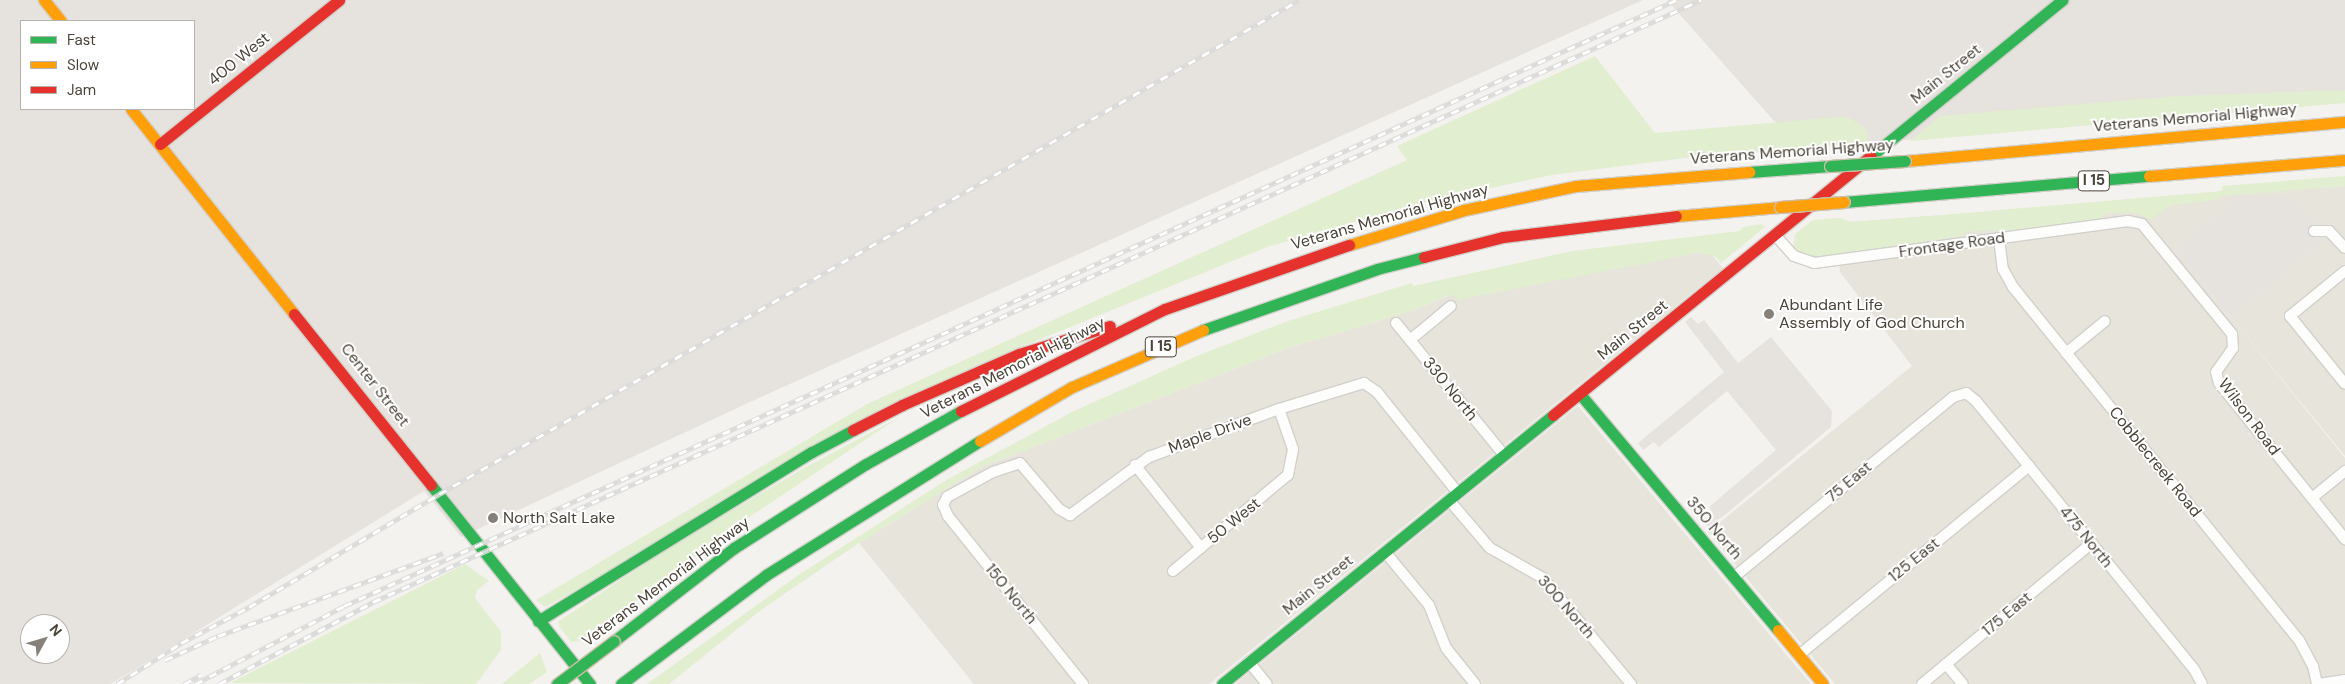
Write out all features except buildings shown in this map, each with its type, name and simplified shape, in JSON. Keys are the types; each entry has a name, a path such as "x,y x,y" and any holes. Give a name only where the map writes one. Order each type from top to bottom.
{"main road":[{"path":"44,0 60,20"},
{"name":"400 West","path":"160,144 339,0"},
{"name":"Main Street","path":"1222,684 2062,0"},
{"name":"Center Street","path":"132,110 590,684"},
{"name":"Veterans Memorial Highway","path":"557,684 734,548 866,464 956,414 1165,309 1356,242 1473,208 1576,186 1905,161 2345,122"},
{"name":"I 15","path":"621,684 766,575 846,520 1072,387 1209,327 1377,269 1503,237 1670,216 2345,160"},
{"path":"538,621 812,452 902,405 1019,354 1165,309"},
{"name":"350 North","path":"1580,394 1823,684"}],"street":[{"name":"Frontage Road","path":"1775,235 1794,256 1814,263 1999,238 2140,222"},
{"name":"Wilson Road","path":"2140,222 2232,334 2233,348 2218,368 2217,379 2345,538"},
{"path":"2314,231 2329,231 2345,248"},
{"name":"Cobblecreek Road","path":"1999,238 2002,263 2009,281 2299,640 2314,666 2318,684"},
{"path":"2345,272 2290,316 2345,384"},
{"path":"1410,340 1450,306"},
{"path":"2066,353 2105,322"},
{"name":"330 North","path":"1396,324 1504,455"},
{"name":"Maple Drive","path":"1068,515 1135,466 1155,455 1279,410 1357,384 1367,384"},
{"name":"300 North","path":"1367,384 1495,552 1543,578 1632,684"},
{"name":"475 North","path":"1966,393 1976,401 2092,543 2194,669 2202,684"},
{"name":"75 East","path":"1734,577 1953,397 1966,393"},
{"name":"50 West","path":"1173,571 1283,482 1291,468 1293,449 1279,410"},
{"name":"150 North","path":"1068,515 1059,509 1022,464 1011,464 986,475 944,502 948,516 1083,684"},
{"path":"1135,466 1201,548"},
{"name":"125 East","path":"1798,655 2029,466"},
{"path":"2312,498 2345,471"},
{"name":"175 East","path":"1922,684 2092,543"},
{"path":"1385,552 1429,605 1444,644 1476,684"},
{"path":"1249,662 1267,684"},
{"path":"1946,664 1962,684"},
{"path":"2318,684 2345,680"}],"shaded area":[{"path":"0,0 1643,0 750,402 461,537 424,491 111,684 0,684"},
{"path":"1667,0 2345,0 2345,99 1921,139 1797,147"},
{"path":"2345,186 2345,456 2220,304 2345,458 2345,684 1835,684 1708,532 1912,366 1840,272 1835,223"},
{"path":"2240,197 2291,197 2325,239 2231,316 2176,248"},
{"path":"1702,243 1723,268 1209,684 974,684 859,543 982,467 1289,348 1414,310 1482,282"},
{"path":"1691,317 1698,324 1704,320 1738,363 1771,337 1832,411 1831,427 1709,528 1703,521 1713,513 1709,507 1776,450 1727,391 1659,447 1654,442 1643,450 1638,443 1724,372 1685,322"},
{"path":"1578,406 1811,684 1235,684"}],"green space":[{"path":"1595,56 1655,133 1847,117 1863,126 1868,132 1867,143 1685,158 1552,175 1416,204 1267,247 1021,347 545,607 536,600 867,404 1407,160 1397,146"},
{"path":"2345,90 2345,103 1910,141 1940,116 2177,96"},
{"path":"2345,176 2345,186 2223,196 2222,199 2172,205 2150,220 2137,213 2109,213 2098,219 2003,232 1992,230 1966,232 1962,236 1815,258 1802,255 1793,248 1795,234 1813,220 1839,218 1852,222 1942,215 2222,191 2222,186"},
{"path":"1762,224 1765,227 1721,263 1715,256 1697,253 1458,300 1453,294 1414,310 1289,348 982,467 859,543 761,610 669,684 647,684 797,576 948,479 1074,411 1199,355 1288,321 1412,283 1413,286 1572,251 1740,231 1743,227"},
{"path":"898,418 748,518 649,590 589,640 571,642 559,626 559,621 670,547 804,468"},
{"path":"465,564 489,581 477,590 475,598 501,632 501,650 476,684 230,683"},
{"path":"540,653 547,672 529,684 502,684"}],"railway":[{"path":"117,684 181,643 249,607 439,494 1299,0"},
{"path":"195,684 344,606 1676,0"},
{"path":"219,684 373,602 1701,0"},
{"path":"165,660 218,636 443,553"},
{"path":"184,684 201,675"}],"traffic: fast":[{"path":"1871,156 2062,0"},
{"path":"1830,166 1905,161"},
{"path":"1749,172 1830,166"},
{"path":"1844,202 2149,176"},
{"path":"1203,330 1377,269 1424,257"},
{"path":"1580,394 1778,630"},
{"path":"614,641 734,548 866,464 961,411"},
{"path":"1222,684 1553,415"},
{"path":"538,621 812,452 853,430"},
{"path":"621,684 766,575 980,441"},
{"path":"431,485 590,684"},
{"path":"557,684 614,641"}],"traffic: slow":[{"path":"44,0 60,20"},
{"path":"132,110 294,314"},
{"path":"1905,161 2345,122"},
{"path":"2149,176 2345,160"},
{"path":"1349,245 1464,210 1576,186 1749,172"},
{"path":"1780,207 1844,202"},
{"path":"1676,216 1780,207"},
{"path":"980,441 1072,387 1203,330"},
{"path":"1778,630 1823,684"}],"traffic: jam":[{"path":"160,144 339,0"},
{"path":"1553,415 1871,156"},
{"path":"1424,257 1503,237 1676,216"},
{"path":"961,411 1165,309 1349,245"},
{"path":"294,314 431,485"},
{"path":"853,430 902,405 1019,354 1110,326"}],"place":[{"name":"Abundant Life Assembly of God Church","path":"1769,314"},
{"name":"North Salt Lake","path":"493,518"}]}
